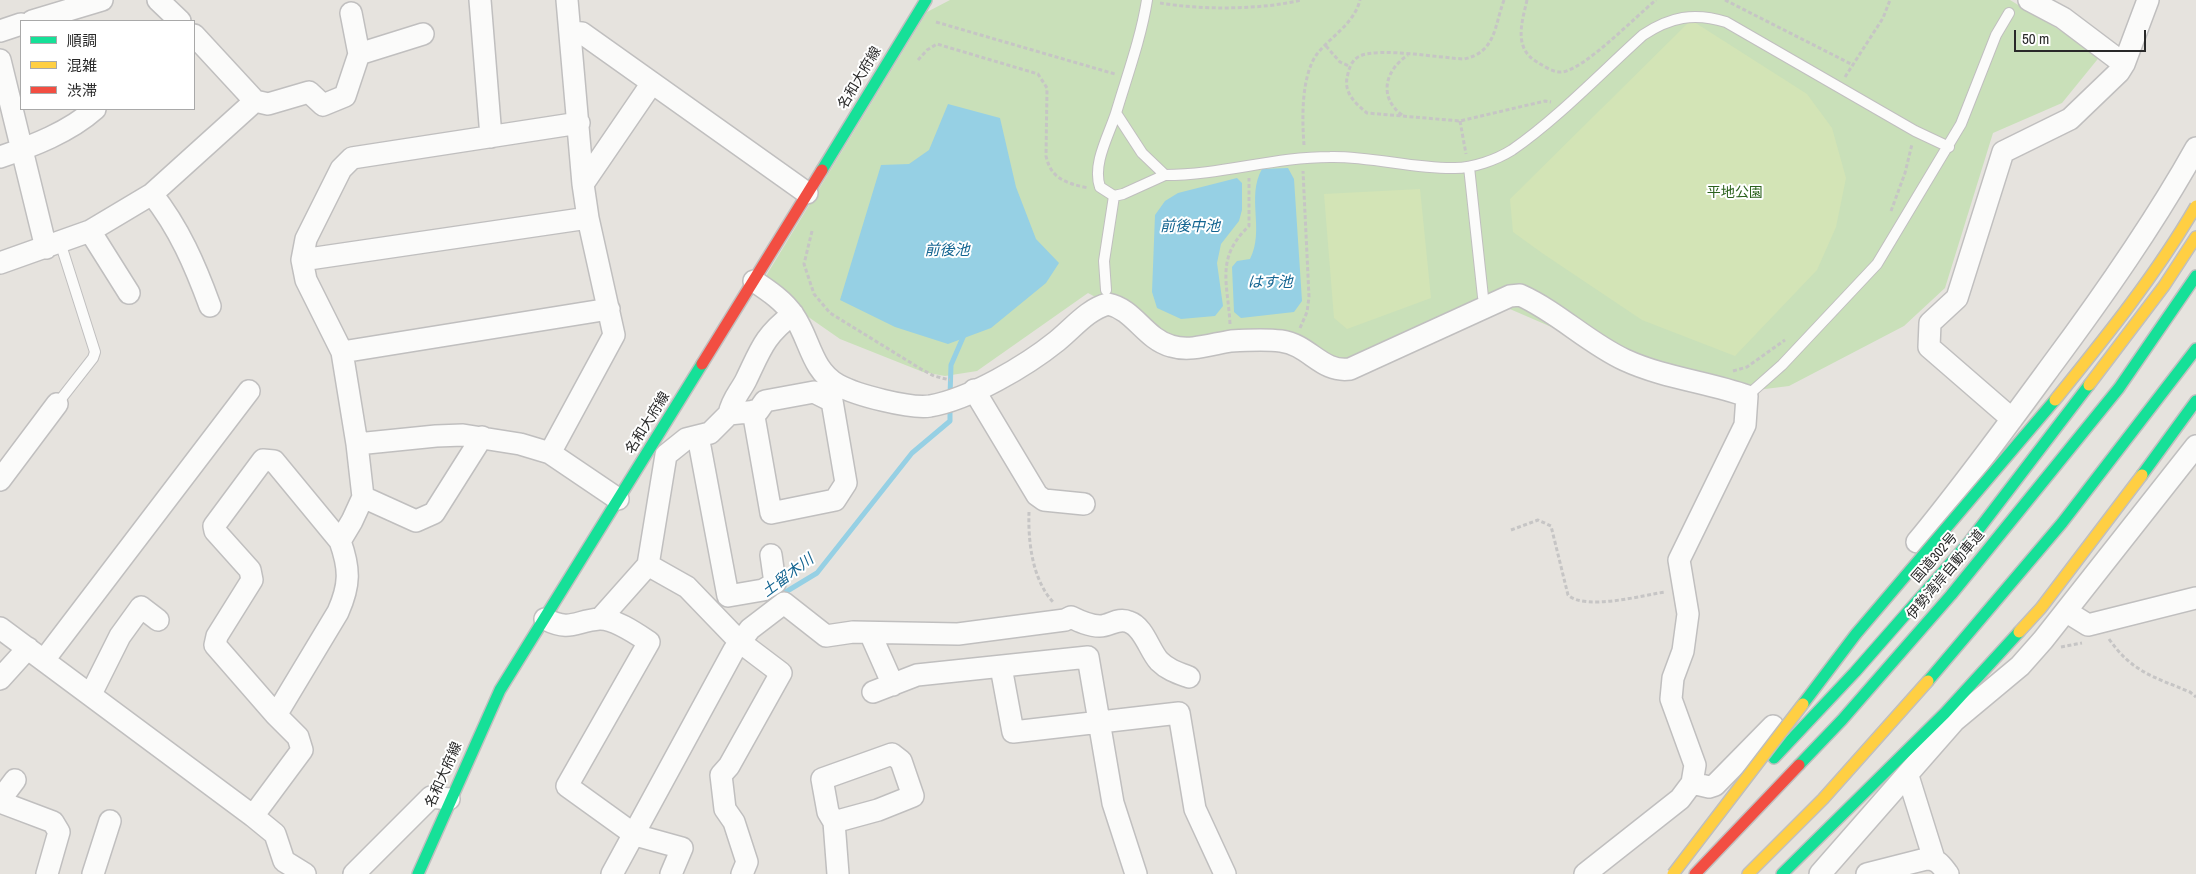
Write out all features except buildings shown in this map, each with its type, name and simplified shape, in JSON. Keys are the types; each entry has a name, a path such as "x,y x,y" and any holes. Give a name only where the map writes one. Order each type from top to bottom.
{"main road":[{"name":"名和大府線","path":"418,874 500,690 754,282 926,0"},
{"path":"1673,874 1856,634 2025,436 2110,331 2179,235 2196,206"},
{"name":"国道302号","path":"1668,874 1856,672 1969,542 2164,286 2196,237"},
{"name":"伊勢湾岸自動車道","path":"1695,874 1842,720 1951,594 2119,388 2196,276"},
{"path":"1748,874 1822,800 1985,616 2069,515 2153,409 2196,349"},
{"path":"1759,874 1876,749 2017,587 2154,415 2196,356"},
{"path":"1782,874 1945,713 2041,608 2166,445 2196,401"}],"street":[{"path":"35,20 102,0"},
{"path":"158,0 179,20"},
{"path":"480,0 491,136"},
{"path":"550,453 612,342 614,327 588,218 583,184 567,0"},
{"path":"2029,0 2063,18 2124,64"},
{"path":"2012,419 1929,347 1930,323 1957,298 2002,152 2070,119 2124,64 2148,0"},
{"path":"195,36 255,101 268,104 309,92 323,105 344,96 359,54 351,13"},
{"path":"0,31 20,24"},
{"path":"570,32 582,33 807,193"},
{"path":"359,54 423,34"},
{"path":"0,60 23,150 53,245"},
{"path":"583,184 652,83"},
{"path":"0,263 90,231 152,194 255,101"},
{"path":"0,158 23,150 80,122 94,110"},
{"path":"340,541 352,521 362,497 357,444 342,352 306,280 302,260 306,238 341,169 352,158 579,123"},
{"path":"1692,783 1709,787 1715,785 1795,703 1804,682 1977,469 2115,279 2196,148"},
{"path":"152,194 166,212 190,254 210,306"},
{"path":"302,260 588,218"},
{"path":"90,231 129,294"},
{"path":"754,282 772,294 792,314 815,361 838,385 859,394 910,404 928,406 1016,369 1056,342 1094,309 1108,304 1125,310 1152,338 1172,347 1185,348 1233,341 1279,340 1302,347 1326,366 1337,371 1350,370 1510,296 1520,296 1623,360 1646,369 1721,387 1747,396 1745,425 1679,560 1688,614 1682,651 1672,678 1671,699 1695,765 1692,783 1680,799 1585,874"},
{"path":"342,352 609,310"},
{"path":"545,619 556,625 574,626 600,618 648,565 666,455 686,439 710,433 729,414 731,402 746,381 765,340 792,314"},
{"path":"0,679 12,668 36,654 249,391"},
{"path":"729,414 758,411 765,401 814,392 832,401 846,483 835,500 772,513 753,412"},
{"path":"957,393 1037,495 1044,500 1084,504"},
{"path":"0,480 57,404"},
{"path":"357,444 436,436 482,437 550,453 618,498"},
{"path":"698,436 728,596 763,590 775,583 771,555"},
{"path":"362,497 416,521 428,516 434,512 482,437"},
{"path":"1821,873 1908,776 1954,721 2020,666 2043,640 2067,612 2196,446"},
{"path":"253,816 302,750 298,737 276,715 215,645 217,636 252,580 252,575 250,570 215,532 214,526 263,460 270,459 274,461 340,541 349,574 338,612 276,715"},
{"path":"648,565 687,587 740,642 781,673 729,766 722,775 725,809 734,822 747,862 742,874"},
{"path":"2067,612 2088,625 2196,598"},
{"path":"612,874 629,832 740,642 750,629 784,603 826,636 853,632 958,634 1065,620 1070,617 1082,623 1100,626 1118,620 1130,622 1139,629 1158,660 1169,670 1190,677"},
{"path":"91,694 120,636 141,607 158,620"},
{"path":"600,618 629,628 649,642 566,786 629,832 682,848 671,874"},
{"path":"0,628 253,816 275,834 284,861 305,874"},
{"path":"870,633 883,689 917,675 1088,657 1113,803 1136,874"},
{"path":"1001,667 1013,732 1179,713 1196,809 1219,872"},
{"path":"1908,776 1941,866"},
{"path":"16,780 0,801 53,822 59,832 47,874"},
{"path":"354,874 431,797 450,799"},
{"path":"93,874 110,821"},
{"path":"834,822 838,874"},
{"path":"1867,874 1926,858 1941,866"}],"lane":[{"path":"1149,1 1099,167 1097,180 1100,188 1114,196 1123,194 1165,175 1190,175 1304,158 1332,157 1421,167 1469,167 1510,151 1643,35 1659,24 1691,16 1710,17 1726,22 1915,131 1948,147"},
{"path":"1747,396 1782,365 1877,264 1961,124 1996,35 2010,13"},
{"path":"1116,114 1142,153 1165,175"},
{"path":"1469,167 1482,297"},
{"path":"1106,290 1104,261 1114,196"},
{"path":"53,245 94,352 93,358 57,404"}],"path":[{"path":"1149,1 1194,8 1252,6 1301,0"},
{"path":"1305,330 1298,327 1307,312 1309,296 1304,158 1305,87 1317,55 1346,25 1360,0"},
{"path":"1504,0 1497,26 1488,47 1476,57 1464,59 1377,53 1360,56 1349,66 1346,83 1349,94 1359,107 1367,113 1460,120 1544,101 1567,103"},
{"path":"1527,0 1521,43 1527,56 1548,69 1561,72 1582,64 1656,0"},
{"path":"1725,0 1853,66"},
{"path":"1838,87 1883,18 1890,0"},
{"path":"930,20 958,30 1125,77"},
{"path":"914,67 927,50 937,44 1003,62 1038,74 1047,88 1046,156 1052,173 1066,183 1097,190 1100,188"},
{"path":"1326,46 1340,62 1349,66"},
{"path":"1402,116 1394,110 1388,96 1387,84 1393,66 1409,54"},
{"path":"1460,120 1469,167"},
{"path":"1888,217 1905,173 1915,131"},
{"path":"1239,327 1230,327 1226,262 1238,236 1250,226 1249,165"},
{"path":"813,227 804,264 814,294 830,313 921,369 942,379 957,393"},
{"path":"1728,372 1747,367 1790,336"},
{"path":"1037,495 1030,505 1028,535 1039,582 1043,592 1070,617"},
{"path":"1511,530 1538,520 1551,526 1568,595 1572,598 1599,602 1684,589"},
{"path":"2099,640 2109,638 2122,657 2137,670 2190,692 2196,697"},
{"path":"2043,640 2053,647 2060,648 2089,642"}],"green space":[{"name":"平地公園","path":"950,0 2010,0 2101,55 2062,103 1993,133 1945,288 1904,326 1789,386 1741,392 1660,374 1496,303 1375,357 1329,361 1278,345 1183,345 1088,293 977,371 945,376 923,372 840,339 761,284 927,12"},
{"path":"1691,20 1807,94 1832,128 1846,178 1836,227 1817,270 1735,356 1642,320 1513,232 1510,199"},
{"path":"1420,189 1431,298 1347,329 1334,318 1324,194"}],"water":[{"name":"前後池","path":"948,104 1000,118 1016,187 1036,239 1059,263 1046,283 991,328 948,344 895,327 840,300 881,165 909,164 929,150"},
{"name":"はす池","path":"1288,168 1294,179 1302,301 1294,312 1241,318 1234,312 1232,267 1237,261 1250,259 1254,248 1256,237 1255,191 1258,180 1262,169"},
{"name":"前後中池","path":"1237,178 1242,183 1242,210 1239,221 1221,244 1217,263 1223,306 1215,316 1181,319 1157,308 1152,292 1155,215 1165,201 1178,193"}],"waterway":[{"name":"土留木川","path":"950,396 951,365 964,335"},
{"name":"土留木川","path":"779,596 817,573 912,453 950,421 950,407"}],"traffic: fast":[{"path":"822,170 926,0"},
{"path":"1799,765 1842,720 1951,595 2119,388 2196,276"},
{"path":"1928,681 2062,523 2196,349"},
{"path":"418,874 500,690 702,364"},
{"path":"1774,758 1855,672 1969,542 2089,385"},
{"path":"1803,704 1856,634 2055,400"},
{"path":"2142,475 2196,401"},
{"path":"1782,874 1945,713 2019,632"}],"traffic: slow":[{"path":"2055,400 2147,281 2181,232 2196,206"},
{"path":"2089,385 2164,286 2196,237"},
{"path":"2019,632 2041,608 2142,475"},
{"path":"1748,874 1823,799 1928,681"},
{"path":"1673,874 1803,704"}],"traffic: jam":[{"path":"702,364 822,170"},
{"path":"1695,874 1799,765"}]}
